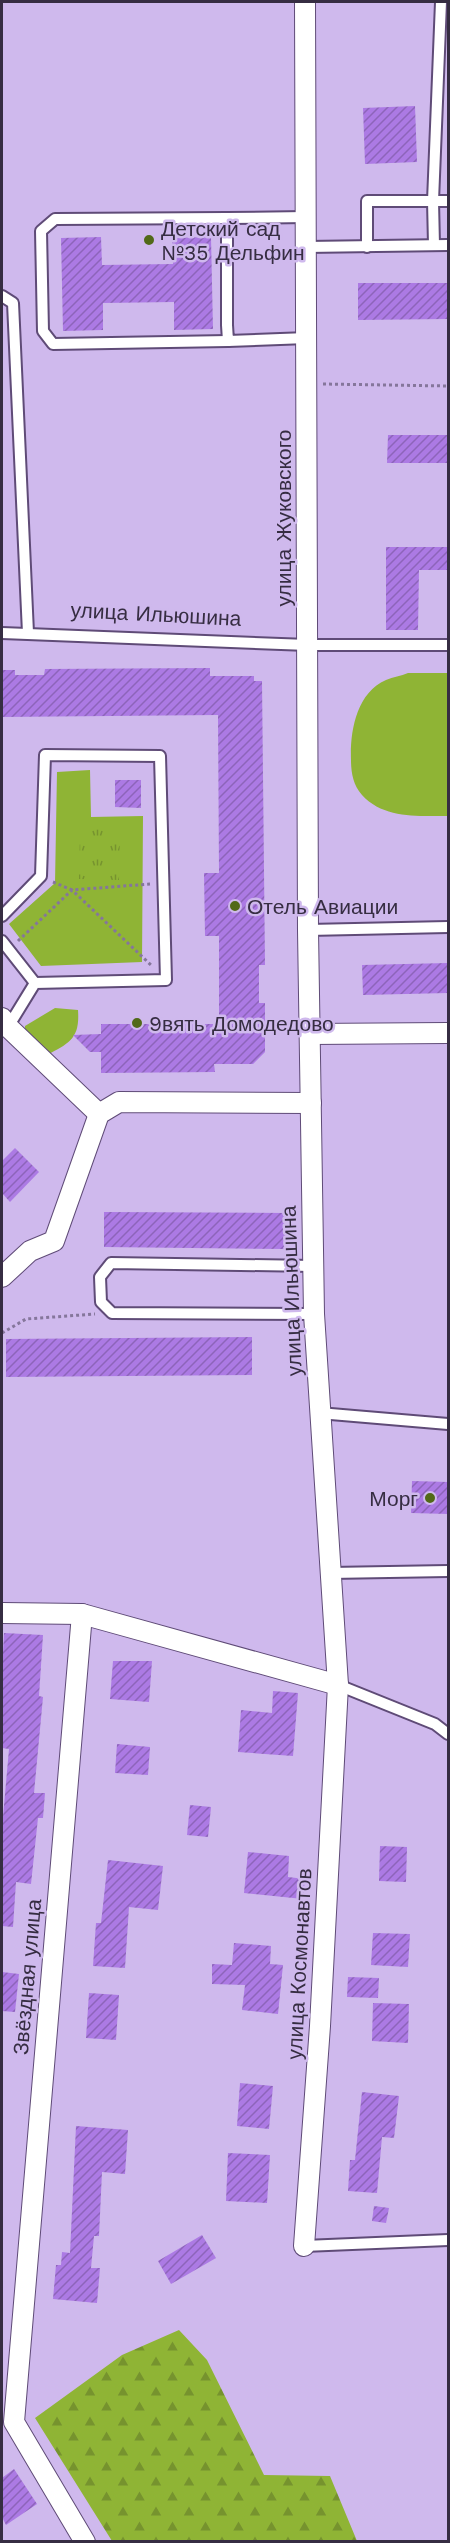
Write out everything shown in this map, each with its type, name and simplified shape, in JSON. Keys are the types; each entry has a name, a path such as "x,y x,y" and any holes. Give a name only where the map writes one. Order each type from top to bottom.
{"street":[{"name":"улица Жуковского","path":"305,2 310,1034"},
{"path":"5,1023 99,1114"},
{"path":"310,1034 448,1033"},
{"name":"улица Ильюшина","path":"310,1034 314,1314 338,1685"},
{"path":"2,1277 30,1251 54,1240 99,1114 118,1102 311,1103"},
{"path":"2,1614 82,1614 338,1685"},
{"name":"Звёздная улица","path":"82,1614 14,2422 85,2541"},
{"name":"улица Космонавтов","path":"304,2246 320,2026 338,1685"}],"lane":[{"path":"434,245 433,201 441,2"},
{"path":"367,247 367,201 448,201"},
{"path":"306,217 55,219 41,231 43,331 54,344 307,338"},
{"path":"226,218 228,341"},
{"path":"306,247 448,245"},
{"path":"2,296 13,303 28,633"},
{"name":"улица Ильюшина","path":"2,633 308,645 448,645"},
{"path":"2,916 41,876 45,754 160,756 166,980 35,983"},
{"path":"308,930 448,927"},
{"path":"5,946 35,983"},
{"path":"5,1023 35,983"},
{"path":"314,1266 111,1263 100,1277 101,1302 112,1313 314,1314"},
{"path":"319,1413 448,1424"},
{"path":"330,1573 448,1570"},
{"path":"338,1685 435,1724 448,1734"},
{"path":"304,2246 448,2240"}],"path":[{"path":"307,384 448,386"},
{"path":"41,876 72,890 166,980"},
{"path":"5,946 72,890 164,883"},
{"path":"2,1333 26,1319 112,1313"}],"green space":[{"path":"408,673 448,673 448,816 402,814 380,808 362,795 353,778 352,738 361,704 376,686"},
{"path":"90,770 91,817 143,816 142,962 41,966 9,924 55,883 57,772"},
{"path":"80,829 120,830 119,880 79,879"},
{"path":"55,1008 78,1010 77,1027 67,1043 47,1055 25,1036 25,1026"},
{"path":"179,2330 207,2360 264,2475 330,2476 357,2541 112,2541 35,2418 122,2355"}],"building":[{"path":"415,106 417,162 365,164 363,108"},
{"path":"101,237 102,265 173,264 172,238 211,237 213,329 174,330 174,302 103,303 103,330 63,331 61,238"},
{"path":"358,283 448,283 448,319 358,320"},
{"path":"388,435 448,435 448,463 387,463"},
{"path":"386,547 448,547 448,570 419,570 418,630 386,630"},
{"path":"210,668 210,676 254,676 254,681 262,681 265,965 259,965 259,1003 265,1003 265,1052 253,1064 214,1064 215,1072 101,1073 101,1052 90,1052 73,1035 101,1034 101,1024 219,1024 219,936 205,936 204,873 219,873 218,715 2,717 2,670 15,670 15,675 44,675 45,669"},
{"path":"115,780 141,780 141,808 115,807"},
{"path":"448,963 448,993 363,995 362,965"},
{"path":"15,1148 39,1172 10,1202 2,1193 2,1161"},
{"path":"104,1212 287,1213 286,1249 104,1247"},
{"path":"252,1337 252,1375 6,1377 6,1339"},
{"name":"Морг","path":"412,1481 448,1482 448,1514 411,1513"},
{"path":"4,1633 43,1635 39,1696 43,1697 34,1793 45,1793 43,1818 38,1818 31,1884 16,1882 13,1927 2,1926 2,1828 9,1749 2,1748"},
{"path":"113,1661 152,1661 149,1702 110,1699"},
{"path":"273,1691 298,1693 293,1756 238,1752 241,1710 272,1713"},
{"path":"117,1744 150,1747 148,1775 115,1773"},
{"path":"190,1805 211,1807 208,1837 187,1835"},
{"path":"380,1846 407,1847 406,1882 379,1881"},
{"path":"248,1852 289,1856 288,1877 305,1879 303,1899 244,1893"},
{"path":"108,1860 163,1866 158,1910 129,1907 125,1968 93,1966 96,1923 101,1923"},
{"path":"373,1933 410,1934 408,1967 371,1965"},
{"path":"234,1943 271,1946 270,1964 283,1965 278,2014 242,2010 245,1985 212,1984 212,1964 232,1965"},
{"path":"2,1972 19,1974 15,2012 2,2011"},
{"path":"348,1977 379,1978 378,1998 347,1997"},
{"path":"89,1993 119,1995 116,2040 86,2038"},
{"path":"373,2003 409,2004 408,2043 372,2041"},
{"path":"240,2083 273,2086 269,2129 237,2126"},
{"path":"362,2092 399,2096 394,2138 382,2137 377,2193 348,2191 350,2160 355,2160"},
{"path":"76,2126 128,2130 125,2174 102,2172 99,2236 94,2236 91,2268 100,2268 97,2303 53,2299 56,2265 61,2265 62,2252 70,2253"},
{"path":"228,2153 270,2155 267,2203 226,2201"},
{"path":"374,2206 389,2208 386,2223 372,2221"},
{"path":"202,2235 216,2258 171,2284 158,2261"},
{"path":"14,2469 37,2504 6,2525 2,2517 2,2478"}],"place":[{"name":"Детский сад №35 Дельфин","path":"149,240"},
{"name":"Отель Авиации","path":"235,906"},
{"name":"9вять Домодедово","path":"137,1023"},
{"name":"Морг","path":"430,1498"}]}
